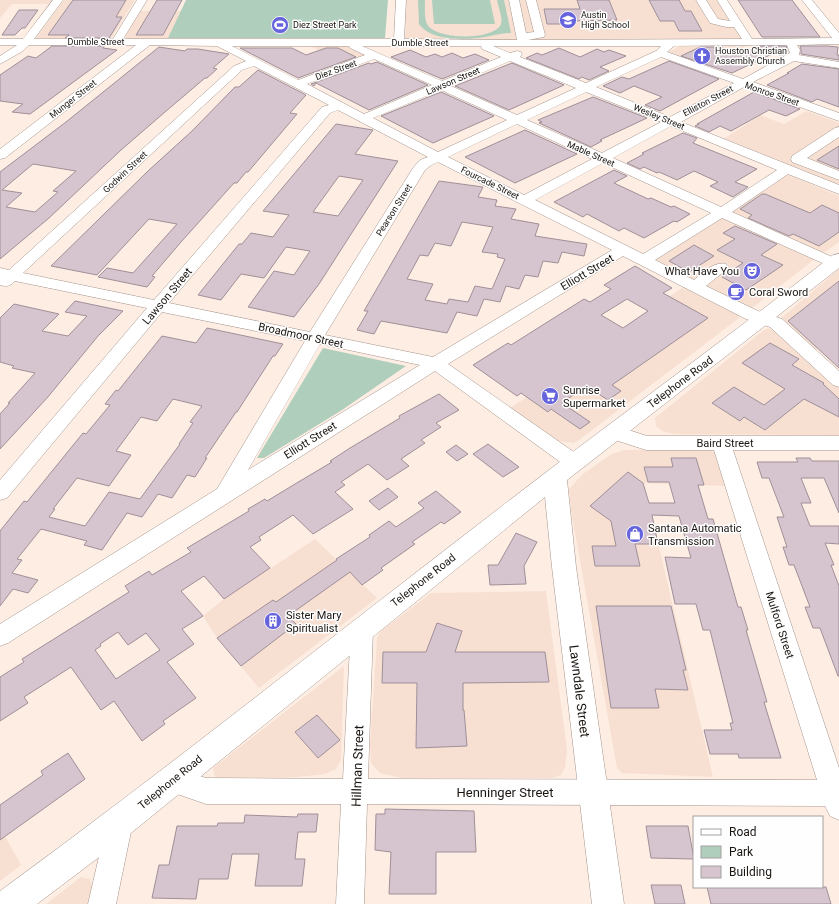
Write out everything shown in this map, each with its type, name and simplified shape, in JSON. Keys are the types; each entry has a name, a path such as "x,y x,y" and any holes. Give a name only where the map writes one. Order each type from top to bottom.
{"main road":[{"name":"Telephone Road","path":"10,904 120,822 362,628 613,432 763,319 836,261"},
{"name":"Lawndale Street","path":"565,470 565,575 592,792 608,904"}],"street":[{"path":"0,61 19,49 26,42 54,0"},
{"path":"116,42 142,0"},
{"path":"399,43 401,0"},
{"path":"514,0 522,40 540,35 531,0"},
{"path":"702,0 714,21 726,24 737,24"},
{"path":"722,0 749,42"},
{"path":"807,0 839,40"},
{"name":"Dumble Street","path":"0,42 349,44 478,43 522,40 542,43 671,43 839,40"},
{"path":"790,41 796,50 792,57 839,65"},
{"name":"Munger Street","path":"0,155 146,43"},
{"name":"Fourcade Street","path":"218,43 438,157 752,315 776,323 839,381"},
{"name":"Wesley Street","path":"478,43 839,190"},
{"name":"Lawson Street","path":"364,118 542,43"},
{"name":"Pearson Street","path":"224,493 315,338 420,168 425,163 660,53 671,43"},
{"name":"Mable Street","path":"349,44 602,159 836,261"},
{"name":"Monroe Street","path":"660,53 839,117"},
{"name":"Diez Street","path":"297,84 374,55"},
{"name":"Elliston Street","path":"525,200 792,57"},
{"name":"Godwin Street","path":"4,278 238,68 253,62"},
{"name":"Lawson Street","path":"0,493 326,110 338,106"},
{"path":"839,131 797,159 839,176"},
{"path":"645,260 787,169"},
{"name":"Elliott Street","path":"0,636 224,493 435,363 623,250"},
{"path":"695,286 721,266"},
{"name":"Broadmoor Street","path":"4,278 159,305 435,363 565,470"},
{"name":"Baird Street","path":"613,432 646,443 839,443"},
{"name":"Mulford Street","path":"721,443 837,797"},
{"name":"Hillman Street","path":"350,904 362,628"},
{"name":"Henninger Street","path":"172,780 206,791 592,792 837,797"},
{"path":"102,904 120,822"}],"shaded area":[{"path":"0,0 52,0 48,4 12,4 0,18"},
{"path":"64,0 135,0 111,39 37,38 36,37"},
{"name":"Austin High School","path":"406,0 718,0 743,40 405,40"},
{"path":"140,11 181,11 168,38 127,39 125,37"},
{"path":"310,46 347,46 367,55 347,63"},
{"path":"680,46 748,46 704,66 668,52"},
{"path":"807,111 839,123 839,185 721,139 727,137 760,115 784,124"},
{"path":"789,175 839,196 839,242 825,252 820,252 730,212 781,177"},
{"path":"719,216 815,259 752,308 747,308 658,261 657,258"},
{"path":"839,269 839,342 814,350 780,319"},
{"path":"685,286 739,315 739,318 579,440 574,443 559,441 510,408 631,326 632,322"},
{"path":"769,328 779,332 839,387 839,435 675,434 664,432 656,426 655,418 764,330"},
{"path":"709,449 715,453 728,486 643,483 713,777 622,773 617,768 571,510 569,489 583,474 612,454 624,450"},
{"path":"315,539 377,598 259,688 217,638 203,616 224,599"},
{"path":"546,591 567,750 565,767 561,775 552,778 402,778 380,773 371,763 370,745 377,638 381,631 431,593"},
{"path":"344,666 341,760 336,769 325,774 298,777 222,781 215,777 213,768"},
{"path":"0,827 21,865 0,881"},
{"path":"81,877 90,879 93,890 93,904 46,904"}],"green space":[{"name":"Diez Street Park","path":"186,0 388,0 385,38 168,38"},
{"path":"418,0 425,0 426,22 432,29 452,36 477,36 496,30 501,24 501,15 497,0 504,0 511,33 471,39 455,39 438,36 430,33 419,24"},
{"path":"432,0 490,0 495,24 434,24"},
{"path":"323,348 406,366 342,410 264,458 257,458"}],"building":[{"path":"73,0 126,0 116,17 122,17 109,38 65,38 69,35 48,35"},
{"path":"157,0 182,0 163,35 136,35"},
{"path":"577,0 609,0 617,20 568,21 569,24 547,24 544,9 580,9"},
{"path":"649,0 679,0 685,11 691,11 702,31 679,31 674,21 660,21"},
{"path":"738,0 792,0 820,37 762,37"},
{"path":"19,10 38,10 25,28 22,28 15,35 2,35"},
{"path":"52,46 104,46 103,48 117,50 30,114 12,112 23,104 0,101 0,75 28,56 36,58"},
{"path":"758,46 786,46 788,52 782,56 774,53 732,73 681,56 700,47 720,47 741,55"},
{"path":"800,46 838,47 837,55 839,55 839,60 801,54"},
{"path":"159,47 185,51 187,49 198,49 229,54 213,68 217,69 207,78 205,78 121,150 49,218 0,259 0,172 66,122","holes":["33,164 76,171 53,191 58,192 35,212 6,207 22,193 2,190"]},
{"path":"240,48 292,48 306,55 326,48 338,48 356,57 298,78"},
{"path":"559,48 580,57 597,49 604,52 609,50 626,56 600,67 609,71 589,80 582,77 579,79 526,58 537,53 542,55"},
{"path":"410,50 426,57 435,54 442,57 452,53 463,58 475,54 489,60 442,79 391,57"},
{"path":"669,61 719,79 660,111 645,105 662,97 634,86 620,93 603,86 622,77 629,79"},
{"path":"377,62 428,85 369,110 316,83 314,86 311,84 369,63 371,64"},
{"path":"512,63 564,85 509,110 455,86"},
{"path":"802,64 839,69 839,107 817,99 812,102 767,85"},
{"path":"258,70 306,95 290,113 297,114 248,172 246,172 237,183 234,183 181,242 152,276 155,277 147,287 98,277 107,268 133,273 177,224 149,219 97,275 51,266 148,171 192,131 235,87 239,87"},
{"path":"441,92 494,116 433,143 381,116"},
{"path":"754,92 800,109 786,116 769,110 731,131 720,126 709,132 695,126 699,124 697,124"},
{"path":"593,97 647,118 600,140 602,141 591,147 539,123 542,122 538,120"},
{"path":"336,124 373,130 355,154 398,161 319,284 294,317 248,307 274,271 294,275 310,251 286,247 264,278 241,274 221,300 198,295 239,244 242,244 251,233 273,237 289,215 263,211","holes":["339,176 363,180 338,216 313,212"]},
{"path":"525,130 577,154 515,183 465,157"},
{"path":"683,133 697,138 693,143 757,169 735,182 748,187 733,197 710,186 718,182 694,171 677,180 659,172 657,173 644,167 640,169 627,163 644,154 642,153"},
{"path":"839,146 839,169 817,160"},
{"path":"614,170 627,176 614,183 648,199 651,198 671,207 674,206 690,214 644,238 624,228 619,231 587,214 583,217 554,202"},
{"path":"439,181 483,187 478,197 497,200 495,206 516,209 511,219 539,224 535,236 587,244 584,256 562,252 558,263 543,261 538,277 525,275 519,289 506,286 500,302 484,299 477,316 457,312 447,333 381,321 374,334 357,330 368,311 364,311","holes":["462,222 493,227 482,252 498,254 497,257 505,259 492,289 475,286 468,302 449,299 447,304 425,300 433,284 407,279 420,255 428,256 435,243 451,246"]},
{"path":"762,194 810,213 822,205 839,213 839,232 819,246 793,234 789,236 748,218 752,215 740,209"},
{"name":"What Have You","path":"735,226 777,244 761,255 783,265 746,290 722,277 743,263 717,250 735,239 723,233"},
{"path":"694,245 714,256 689,272 669,261"},
{"path":"635,266 672,288 663,293 708,318 612,385 621,391 608,400 586,386 562,403 590,422 580,429 551,409 548,412 521,393 517,396 473,365 508,343 511,345 584,299 590,302 611,289 604,285","holes":["627,299 648,311 623,328 601,315"]},
{"path":"839,281 839,368 788,321"},
{"path":"75,301 123,311 98,336 47,398 0,449 0,414 35,373 12,368 14,366 0,362 0,318 14,304 59,314 42,331 68,336 87,316 65,312"},
{"path":"207,328 283,344 275,356 273,356 205,458 207,458 195,477 187,475 172,498 158,494 142,517 127,513 102,550 84,545 87,541 41,529 17,559 22,560 12,573 38,580 28,593 13,589 0,606 0,531 24,501 27,502 83,433 86,434 110,405 105,404 116,390 118,391 162,336 196,343","holes":["173,399 202,406 190,422 193,423 180,444 140,499 109,492 85,526 49,517 55,509 53,509 77,478 109,486 131,455 116,451 141,417 157,421"]},
{"path":"770,343 799,359 792,365 824,383 823,384 839,399 839,417 804,399 765,430 744,417 740,421 712,403 734,387 764,405 785,389 742,363"},
{"path":"439,394 459,410 436,423 441,427 421,440 425,443 401,459 409,466 387,480 368,464 341,482 345,485 335,492 353,509 313,534 293,515 259,537 261,540 250,547 270,568 224,599 204,576 181,591 203,616 182,629 194,644 167,662 196,698 163,721 165,724 142,741 114,701 101,710 71,667 24,697 28,703 0,721 0,677 24,662 22,659 129,592 125,586 149,571 152,575 191,552 187,548 249,511 248,509 265,499 267,501 332,462 330,461 400,418 399,416","holes":["118,632 128,645 146,633 160,650 116,679 95,650 101,646 100,644"]},
{"path":"488,444 519,467 503,477 473,454"},
{"path":"456,445 468,454 457,461 446,452"},
{"path":"671,458 696,458 704,485 698,485 708,519 713,519 738,607 741,607 748,630 746,630 767,702 764,702 781,758 739,758 738,754 710,754 704,730 732,730 730,723 733,723 710,630 703,630 696,604 675,604 665,557 691,558 679,516 652,515 658,544 635,544 640,566 595,566 592,546 616,546 611,521 590,506 628,472 643,483 649,503 675,503 669,482 648,482 644,467 673,467"},
{"path":"796,458 810,458 812,461 839,461 839,513 824,478 801,478 811,503 801,503 810,526 839,526 839,544 825,543 834,565 831,565 839,586 839,676 820,628 813,628 805,607 810,607 794,565 789,565 783,547 787,547 777,517 784,517 769,478 762,478 757,462 798,462"},
{"path":"388,488 398,497 379,510 369,501"},
{"path":"436,491 461,512 444,524 441,522 412,542 415,544 381,568 383,570 362,585 350,572 288,616 296,624 241,666 217,638 273,600 276,602 337,560 336,559 370,537 369,535 389,521 396,527 424,508 418,503"},
{"path":"516,533 537,542 524,566 526,584 490,585 488,565 498,565"},
{"path":"596,606 671,606 686,670 683,670 688,690 655,689 659,708 611,708"},
{"path":"437,623 462,631 455,652 545,652 549,682 463,683 463,710 467,746 416,748 417,683 382,683 383,652 426,652"},
{"path":"317,715 340,740 318,758 295,732"},
{"path":"68,753 85,779 0,840 0,805 43,775 41,771"},
{"path":"385,809 474,811 476,852 436,852 436,894 389,894 391,852 375,850 376,814 385,814"},
{"path":"298,814 318,814 316,832 298,832 295,859 305,859 302,886 255,886 259,854 232,854 228,879 199,879 196,899 152,898 159,865 169,865 177,826 217,826 218,823 244,823 245,815 297,817"},
{"path":"646,826 688,826 693,859 651,858"},
{"path":"651,885 681,885 685,904 655,904"},
{"path":"826,887 831,904 711,904 707,888"}],"place":[{"name":"Austin High School","path":"568,20"},
{"name":"Diez Street Park","path":"280,25"},
{"name":"Houston Christian Assembly Church","path":"702,56"},
{"name":"What Have You","path":"752,271"},
{"name":"Coral Sword","path":"736,292"},
{"name":"Sunrise Supermarket","path":"550,396"},
{"name":"Santana Automatic Transmission","path":"635,534"},
{"name":"Sister Mary Spiritualist","path":"273,621"}]}
